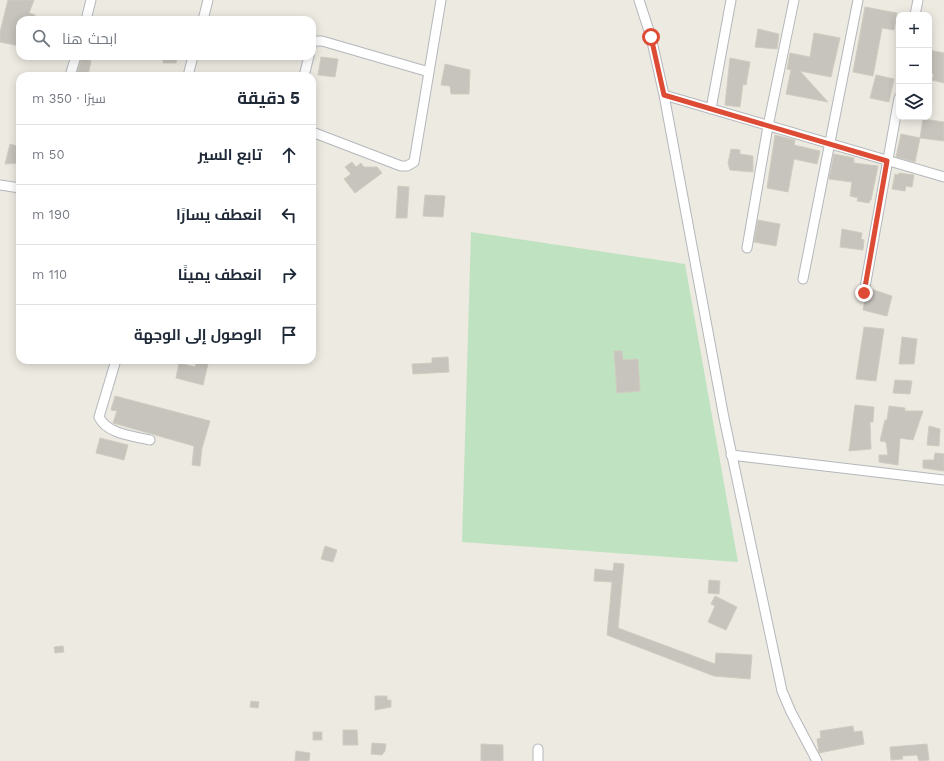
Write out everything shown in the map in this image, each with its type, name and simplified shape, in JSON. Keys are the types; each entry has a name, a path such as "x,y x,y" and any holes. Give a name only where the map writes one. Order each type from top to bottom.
{"street":[{"path":"87,16 91,0"},
{"path":"204,16 208,0"},
{"path":"316,134 401,166 411,165 414,162 441,0"},
{"path":"639,0 651,37 664,95 731,455 785,701 817,761"},
{"path":"711,109 731,0"},
{"path":"746,248 768,126 794,0"},
{"path":"803,280 858,0"},
{"path":"916,12 918,0"},
{"path":"316,41 322,41 429,72"},
{"path":"71,72 75,60"},
{"path":"189,72 193,60"},
{"path":"305,72 308,60"},
{"path":"664,95 944,177"},
{"path":"864,293 896,114"},
{"path":"0,185 16,187"},
{"path":"115,364 99,417 102,424 111,429 150,440"},
{"path":"731,455 944,480"},
{"path":"538,749 538,761"}],"green space":[{"path":"471,232 685,264 738,562 462,542"}],"building":[{"path":"8,0 34,0 29,13 35,16 16,16 16,45 0,42 0,32"},
{"path":"865,7 896,13 894,30 882,28 873,76 853,72"},
{"path":"758,29 779,34 777,49 755,47"},
{"path":"814,33 840,38 831,77 800,71 828,102 786,94 791,70 787,69 790,53 810,57"},
{"path":"932,51 944,53 944,83 932,80 934,74 932,74"},
{"path":"321,57 338,59 335,77 318,75"},
{"path":"730,58 750,62 746,85 743,84 740,107 725,105"},
{"path":"81,60 91,61 89,72 77,72"},
{"path":"163,60 177,60 176,63 163,63"},
{"path":"445,64 470,70 469,94 451,94 450,86 441,85"},
{"path":"876,75 894,79 889,102 870,98"},
{"path":"923,120 944,122 944,141 920,138"},
{"path":"901,134 920,138 915,162 896,157"},
{"path":"775,135 795,140 794,145 820,151 817,164 794,159 788,192 767,188"},
{"path":"10,144 16,146 16,163 5,164"},
{"path":"731,149 740,150 740,154 753,156 753,172 730,170 728,163"},
{"path":"834,154 854,158 854,163 878,166 871,200 869,203 857,201 858,198 850,196 852,182 829,179"},
{"path":"352,162 356,167 361,163 364,167 377,167 382,173 355,193 344,179 351,174 345,167"},
{"path":"899,173 914,175 912,187 906,186 905,191 892,189 895,174 898,175"},
{"path":"398,186 409,187 407,218 396,218"},
{"path":"425,195 445,196 443,217 423,216"},
{"path":"758,220 780,224 776,246 754,242"},
{"path":"842,229 862,233 861,239 864,240 863,250 840,247"},
{"path":"871,289 892,296 887,316 863,310 865,299 869,297"},
{"path":"864,327 884,329 876,381 856,379"},
{"path":"902,337 917,339 914,364 899,364"},
{"path":"614,351 622,351 623,360 638,359 640,391 617,393"},
{"path":"448,357 449,372 413,374 412,364 432,363 432,358"},
{"path":"179,364 195,367 196,364 208,364 203,385 176,378"},
{"path":"895,380 912,381 910,394 893,393"},
{"path":"115,396 210,421 202,448 200,466 192,465 194,446 113,423 117,411 111,410"},
{"path":"855,405 874,407 873,422 870,422 871,449 849,451"},
{"path":"889,406 905,408 905,411 923,411 913,440 900,438 898,465 879,462 879,455 888,455 886,442 880,441 885,420 887,420"},
{"path":"929,426 940,429 939,446 927,445"},
{"path":"100,438 128,445 124,460 96,453"},
{"path":"935,453 944,454 944,471 923,468 923,460 934,460"},
{"path":"325,546 337,550 333,562 321,559"},
{"path":"614,563 624,564 618,628 715,664 716,653 752,655 750,679 714,676 607,635 612,582 594,581 595,569 613,571"},
{"path":"709,580 720,581 719,594 708,593"},
{"path":"715,596 737,607 726,630 708,622 715,606 711,604"},
{"path":"63,646 64,652 55,653 54,647"},
{"path":"375,696 387,696 387,700 391,700 391,707 375,710"},
{"path":"251,701 259,702 258,708 250,707"},
{"path":"853,726 854,732 862,731 864,744 819,753 817,739 821,738 820,731"},
{"path":"343,730 357,730 358,745 343,745"},
{"path":"313,732 322,732 322,740 313,740"},
{"path":"372,743 386,744 385,751 382,755 371,754"},
{"path":"481,744 503,745 503,761 481,761"},
{"path":"927,744 929,760 919,761 917,755 902,756 903,759 891,760 890,747"},
{"path":"296,751 310,753 309,761 295,761"}],"route":[{"path":"651,37 664,95 887,161 864,293"}]}
